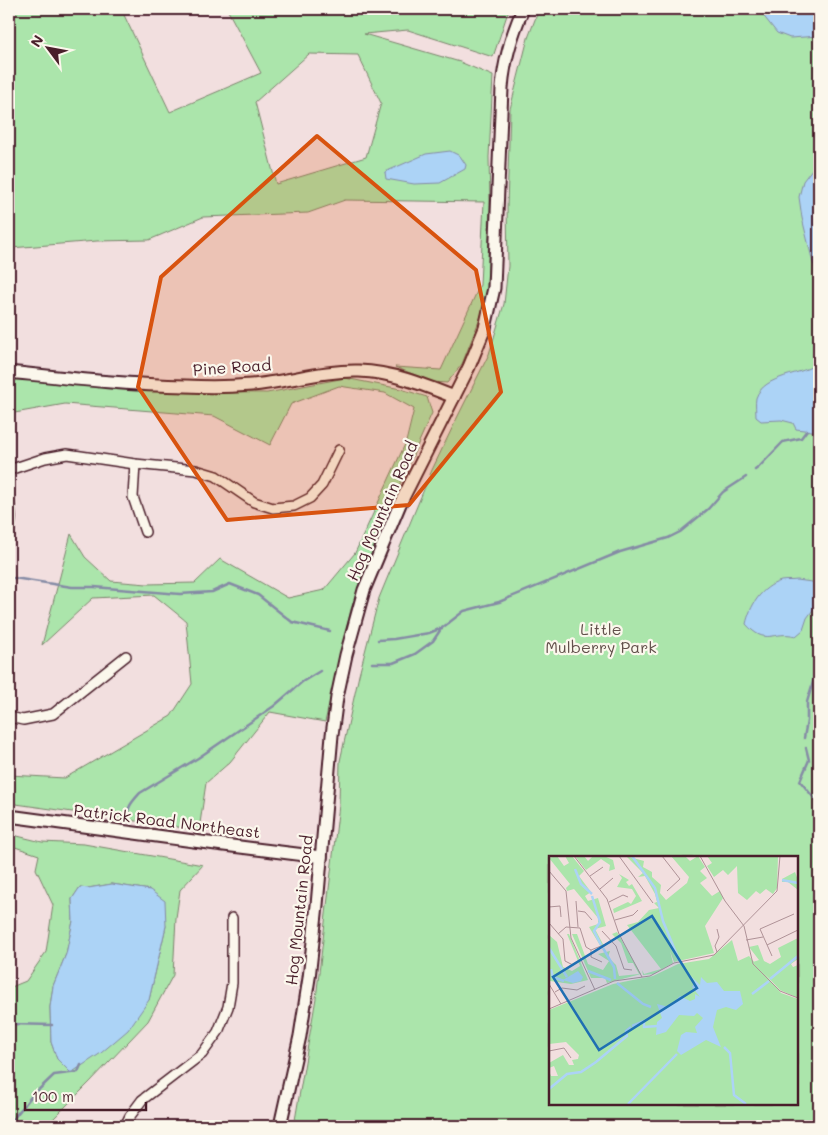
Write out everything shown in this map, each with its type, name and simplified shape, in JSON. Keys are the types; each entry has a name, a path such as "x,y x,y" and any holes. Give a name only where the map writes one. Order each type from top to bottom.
{"street":[{"name":"Hog Mountain Road","path":"280,1126 300,1036 309,978 332,735 337,697 346,655 364,590 400,504 454,397 485,328 494,288 504,69 523,9"},
{"name":"Pine Road","path":"9,372 186,386 251,385 343,371 361,371 395,376 428,386 454,397"},
{"path":"9,470 45,458 67,454 196,470 216,476 254,502 273,508 294,506 310,498 322,486 339,450"},
{"path":"136,464 133,497 145,532"},
{"path":"9,499 12,518 9,532"},
{"path":"9,717 23,720 53,714 126,656"},
{"name":"Patrick Road Northeast","path":"9,816 321,856"},
{"path":"125,1126 142,1100 202,1054 218,1032 228,1007 232,983 232,918"}],"highlighted area":[{"path":"317,136 476,270 501,392 409,505 227,520 138,387 161,277"}],"green space":[{"path":"9,9 141,9 124,15 170,112 261,73 227,9 509,9 493,57 408,30 364,34 460,62 493,76 489,157 490,202 487,289 481,316 462,364 447,383 433,382 395,367 441,370 480,285 484,202 345,200 308,213 203,217 149,240 97,241 11,248 9,262","holes":["309,54 358,55 381,103 366,157 276,184 255,102"]},
{"name":"Little Mulberry Park","path":"539,9 819,9 819,1126 294,1126 316,998 339,805 340,761 359,675 379,598 432,470 489,354 504,304 508,266 507,207 510,109 528,38"},
{"path":"9,378 170,392 267,393 345,378 401,389 427,397 432,413 382,524 351,609 325,722 270,712 230,762 206,783 199,830 9,803 9,775 65,778 171,716 192,684 186,621 154,595 93,598 42,645 71,534 85,557 111,581 147,584 195,583 220,559 288,598 324,590 355,553 406,442 414,409 385,393 339,386 291,404 270,445 214,416 65,404 9,414"},
{"path":"9,834 42,842 84,844 203,865 180,890 176,918 173,975 148,1021 47,1126 9,1126 9,988 26,981 46,952 53,905 36,869 39,855 9,845","holes":["112,884 150,890 166,926 149,1000 57,1059 51,1042 50,1007 53,986 66,954 73,921 72,899 80,887 88,888"]}],"water":[{"path":"762,9 819,9 819,36 790,38 777,33 762,14"},
{"path":"450,151 460,156 466,165 465,169 440,183 414,184 386,179 385,172 426,154"},
{"path":"819,160 819,276 813,263 799,197 803,181"},
{"path":"819,362 819,432 796,429 793,423 781,420 761,421 756,417 756,398 760,390 775,380 812,367"},
{"path":"797,580 819,583 819,603 807,618 803,630 796,636 765,636 759,635 746,624 750,611 762,592 781,581"},
{"path":"112,884 150,890 165,901 166,926 149,1000 128,1030 101,1053 71,1073 57,1059 51,1042 50,1007 53,986 66,954 73,921 72,899 80,887 88,888"}],"waterway":[{"path":"755,470 783,442 801,438 807,430"},
{"path":"378,640 429,633 442,628 464,611 499,602 620,552 668,538 680,532 708,509 723,492 746,477"},
{"path":"14,578 72,587 180,594 212,592 230,584 258,595 292,622 330,631"},
{"path":"372,663 393,663 415,654 433,641 441,629"},
{"path":"804,738 807,721 807,702 814,679 814,659 819,638"},
{"path":"127,821 130,806 140,793 198,758 274,706 302,682 320,671"},
{"path":"806,748 809,760 800,781 818,803 817,815 819,816"},
{"path":"9,1024 52,1025"},
{"path":"9,1124 30,1098 54,1075 78,1072 81,1065"}]}
